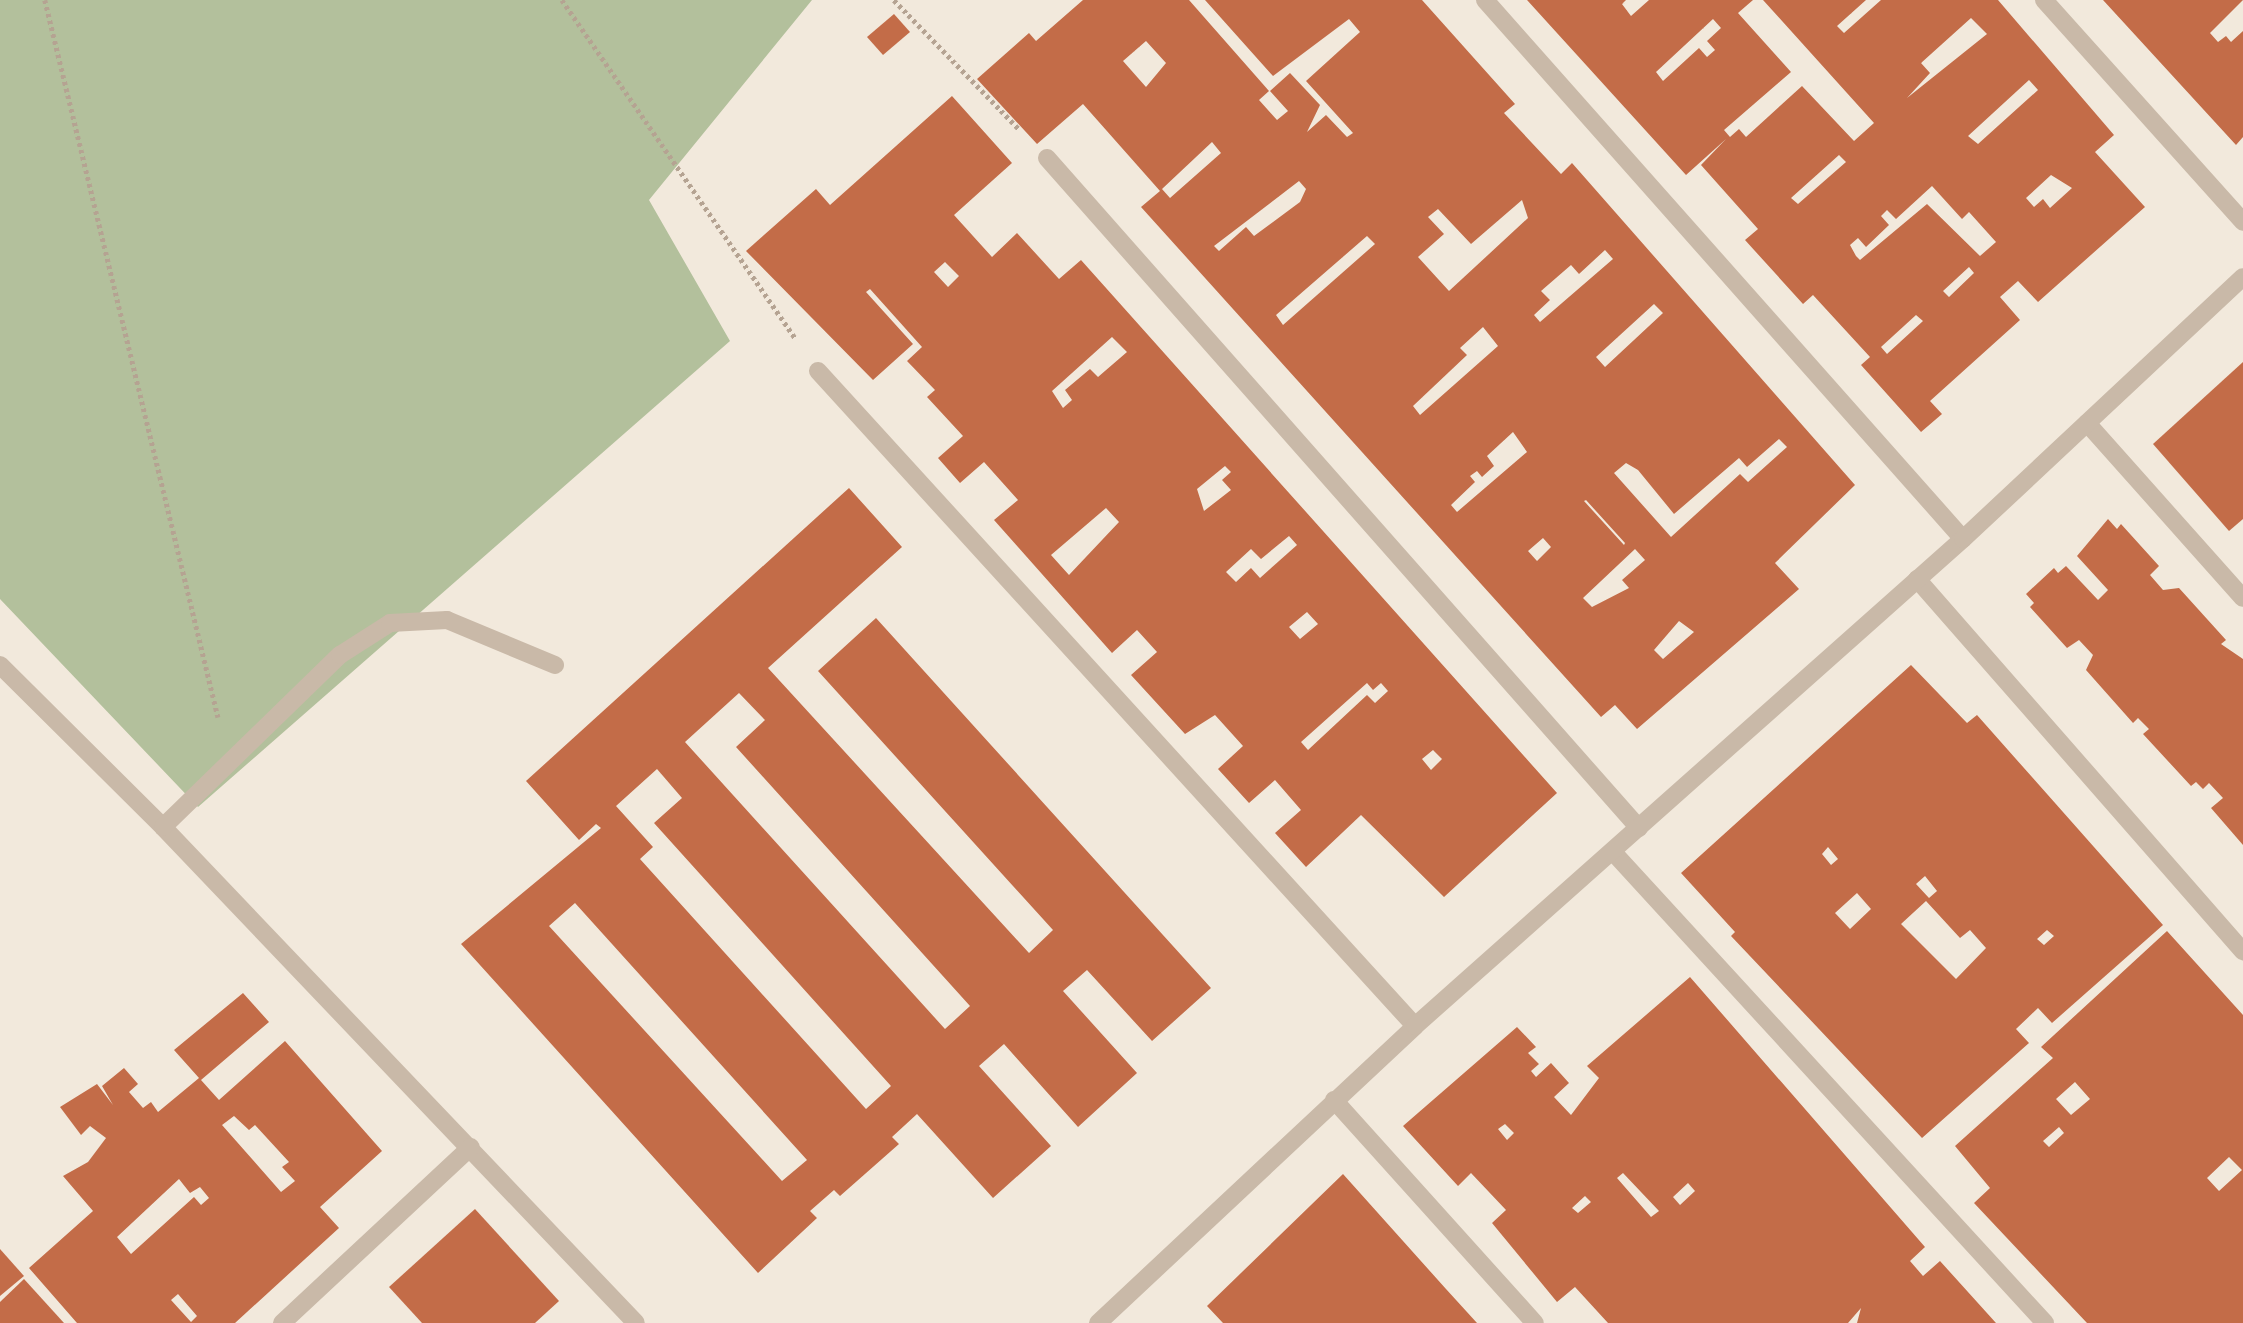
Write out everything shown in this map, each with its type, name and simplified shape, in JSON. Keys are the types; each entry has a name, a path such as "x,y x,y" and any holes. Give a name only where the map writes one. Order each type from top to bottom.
{"street":[{"path":"1485,0 1963,539"},
{"path":"2045,0 2243,222"},
{"path":"1047,158 1639,828"},
{"path":"1098,1323 1415,1026 1963,539 2243,278"},
{"path":"818,371 1415,1026"},
{"path":"2087,423 2243,598"},
{"path":"1917,579 2243,952"},
{"path":"163,827 340,655 403,619 447,620 555,665"},
{"path":"0,665 163,827 636,1323"},
{"path":"1613,852 2045,1323"},
{"path":"1334,1100 1535,1323"},
{"path":"282,1323 471,1147"}],"path":[{"path":"45,0 229,763"},
{"path":"562,0 818,371"},
{"path":"894,0 1047,158"}],"green space":[{"path":"0,0 812,0 649,200 730,341 198,807 0,599"}],"building":[{"path":"1083,0 1189,0 1269,91 1259,100 1277,120 1288,111 1270,91 1290,73 1320,105 1307,132 1326,115 1347,137 1353,133 1306,81 1360,32 1349,19 1273,76 1205,0 1422,0 1515,104 1504,113 1561,174 1572,163 1855,485 1775,563 1799,589 1637,729 1615,705 1601,717 1141,207 1160,191 1083,104 1037,144 977,79 1029,33 1036,41","holes":["1146,41 1166,63 1146,87 1123,61","1212,142 1221,153 1170,198 1162,189","1299,181 1306,189 1300,202 1254,236 1246,227 1219,251 1214,246","1522,200 1528,218 1449,291 1418,257 1444,234 1428,217 1438,209 1471,244","1367,236 1375,244 1283,325 1276,315","1605,250 1613,259 1540,322 1534,315 1550,300 1541,291 1571,265 1579,274","1654,304 1663,313 1605,367 1596,357","1483,327 1498,346 1420,415 1413,406 1467,355 1460,348","1513,432 1527,452 1457,512 1451,505 1475,482 1470,476 1477,471 1482,477 1494,466 1487,456","1779,439 1787,447 1748,482 1740,474 1671,537 1614,473 1626,463 1638,470 1674,514 1739,458 1747,467","1586,500 1624,545 1584,501","1543,538 1551,547 1537,561 1528,551","1635,549 1645,560 1622,580 1629,588 1592,607 1583,598","1679,621 1694,632 1663,659 1654,650"]},
{"path":"1527,0 1626,0 1622,4 1631,16 1649,0 1753,0 1738,13 1791,72 1724,130 1730,137 1739,129 1746,137 1802,86 1854,141 1874,123 1763,0 1866,0 1837,26 1844,33 1881,0 1998,0 2114,135 2095,152 2145,207 2038,302 2018,281 2000,297 2020,320 1930,401 1942,414 1921,432 1861,365 1870,357 1813,295 1803,304 1745,240 1758,229 1701,165 1726,139 1686,175","holes":["1971,18 1987,34 1907,98 1930,73 1921,63","1713,19 1721,28 1707,41 1715,50 1707,57 1699,48 1663,81 1656,72","2029,80 2038,90 1978,144 1968,136","1839,155 1846,162 1798,204 1791,198","2051,175 2072,188 2050,208 2043,199 2034,207 2026,198","1932,186 1962,219 1969,212 1996,242 1980,256 1927,204 1860,260 1850,245 1858,238 1866,247 1889,225 1881,216 1887,210 1896,219","1969,267 1974,273 1949,297 1943,291","1916,315 1923,321 1887,354 1881,347"]},
{"path":"2103,0 2243,0 2210,33 2218,42 2226,36 2231,42 2243,31 2243,137 2236,145"},
{"path":"894,14 910,32 883,55 867,37"},
{"path":"952,96 1012,163 954,215 992,257 1017,233 1059,279 1081,260 1557,793 1444,897 1361,815 1306,867 1275,833 1301,810 1275,780 1249,803 1218,769 1243,746 1215,715 1185,734 1131,675 1157,652 1137,630 1112,653 994,520 1018,500 984,462 960,483 938,458 963,436 927,397 935,390 907,361 922,347 870,289 866,292 913,344 873,380 746,251 816,189 830,205","holes":["945,262 959,276 948,287 934,272","1112,337 1127,352 1098,377 1090,369 1065,390 1072,400 1063,408 1052,391","1225,466 1231,472 1222,480 1231,490 1204,511 1197,489","1106,508 1119,522 1069,575 1051,555","1289,536 1297,545 1260,578 1251,568 1236,582 1226,572 1251,549 1261,559","1307,612 1318,624 1300,639 1289,627","1367,683 1373,690 1381,683 1388,691 1375,703 1367,695 1308,750 1301,742","1433,750 1442,759 1431,770 1422,759"]},
{"path":"2243,362 2243,519 2229,531 2153,444"},
{"path":"849,488 902,547 768,668 1029,953 1053,930 818,671 876,618 1211,988 1152,1041 1087,970 1063,991 1137,1073 1078,1127 1004,1044 979,1066 1051,1146 993,1198 917,1114 892,1137 899,1144 840,1196 834,1190 810,1211 817,1218 758,1273 461,944 601,828 596,824 579,840 526,781","holes":["739,693 765,720 736,747 970,1006 945,1029 685,742","657,769 682,798 654,823 891,1086 866,1109 640,859 653,847 616,806","575,903 807,1160 782,1181 549,926"]},
{"path":"2108,519 2117,529 2121,524 2159,566 2150,575 2163,590 2179,588 2226,640 2221,644 2243,659 2243,845 2211,808 2223,798 2209,783 2203,789 2196,782 2191,786 2143,734 2149,729 2138,718 2133,723 2086,670 2093,655 2079,640 2067,648 2030,607 2034,603 2026,594 2054,568 2058,573 2066,566 2098,600 2108,590 2077,556"},
{"path":"1911,665 1967,723 1977,715 2163,925 2052,1023 2038,1008 2016,1029 2029,1043 1922,1138 1731,936 1735,932 1681,873","holes":["1828,847 1838,859 1831,865 1822,854","1925,876 1937,891 1929,898 1916,884","1857,893 1871,909 1850,929 1835,913","1926,901 1960,938 1970,930 1986,948 1956,979 1901,924","2047,930 2054,936 2044,945 2037,939"]},
{"path":"2167,931 2243,1015 2243,1323 2087,1323 1974,1203 1990,1188 1955,1146 2053,1058 2041,1047","holes":["2075,1082 2090,1099 2071,1115 2056,1099","2059,1127 2064,1133 2049,1147 2043,1141","2229,1157 2242,1170 2219,1191 2207,1178"]},
{"path":"1690,977 1925,1247 1910,1261 1923,1276 1940,1261 1996,1323 1857,1323 1861,1308 1848,1323 1608,1323 1575,1287 1557,1302 1492,1223 1506,1210 1471,1173 1458,1186 1403,1126 1517,1027 1536,1047 1528,1053 1539,1064 1531,1071 1536,1077 1551,1063 1569,1083 1554,1097 1571,1115 1599,1078 1587,1066","holes":["1505,1124 1514,1133 1507,1140 1498,1129","1623,1173 1659,1211 1651,1217 1617,1178","1688,1183 1695,1191 1680,1205 1673,1197","1585,1196 1591,1202 1578,1213 1572,1208"]},
{"path":"243,993 269,1022 201,1080 219,1100 285,1041 382,1151 320,1207 339,1228 235,1323 77,1323 29,1268 93,1211 63,1176 88,1162 106,1138 90,1126 81,1135 60,1107 97,1084 113,1105 102,1086 124,1068 138,1084 129,1092 143,1108 151,1102 158,1112 199,1078 174,1050","holes":["234,1116 249,1130 255,1125 289,1162 282,1167 295,1181 281,1192 222,1125","179,1179 190,1193 200,1187 209,1198 201,1205 194,1197 131,1254 117,1237","178,1294 197,1316 191,1322 171,1300"]},
{"path":"1343,1174 1477,1323 1223,1323 1207,1306"},
{"path":"475,1209 559,1301 535,1323 422,1323 389,1287"},
{"path":"0,1249 24,1276 0,1296"},
{"path":"24,1279 64,1323 0,1323 0,1302"}]}
